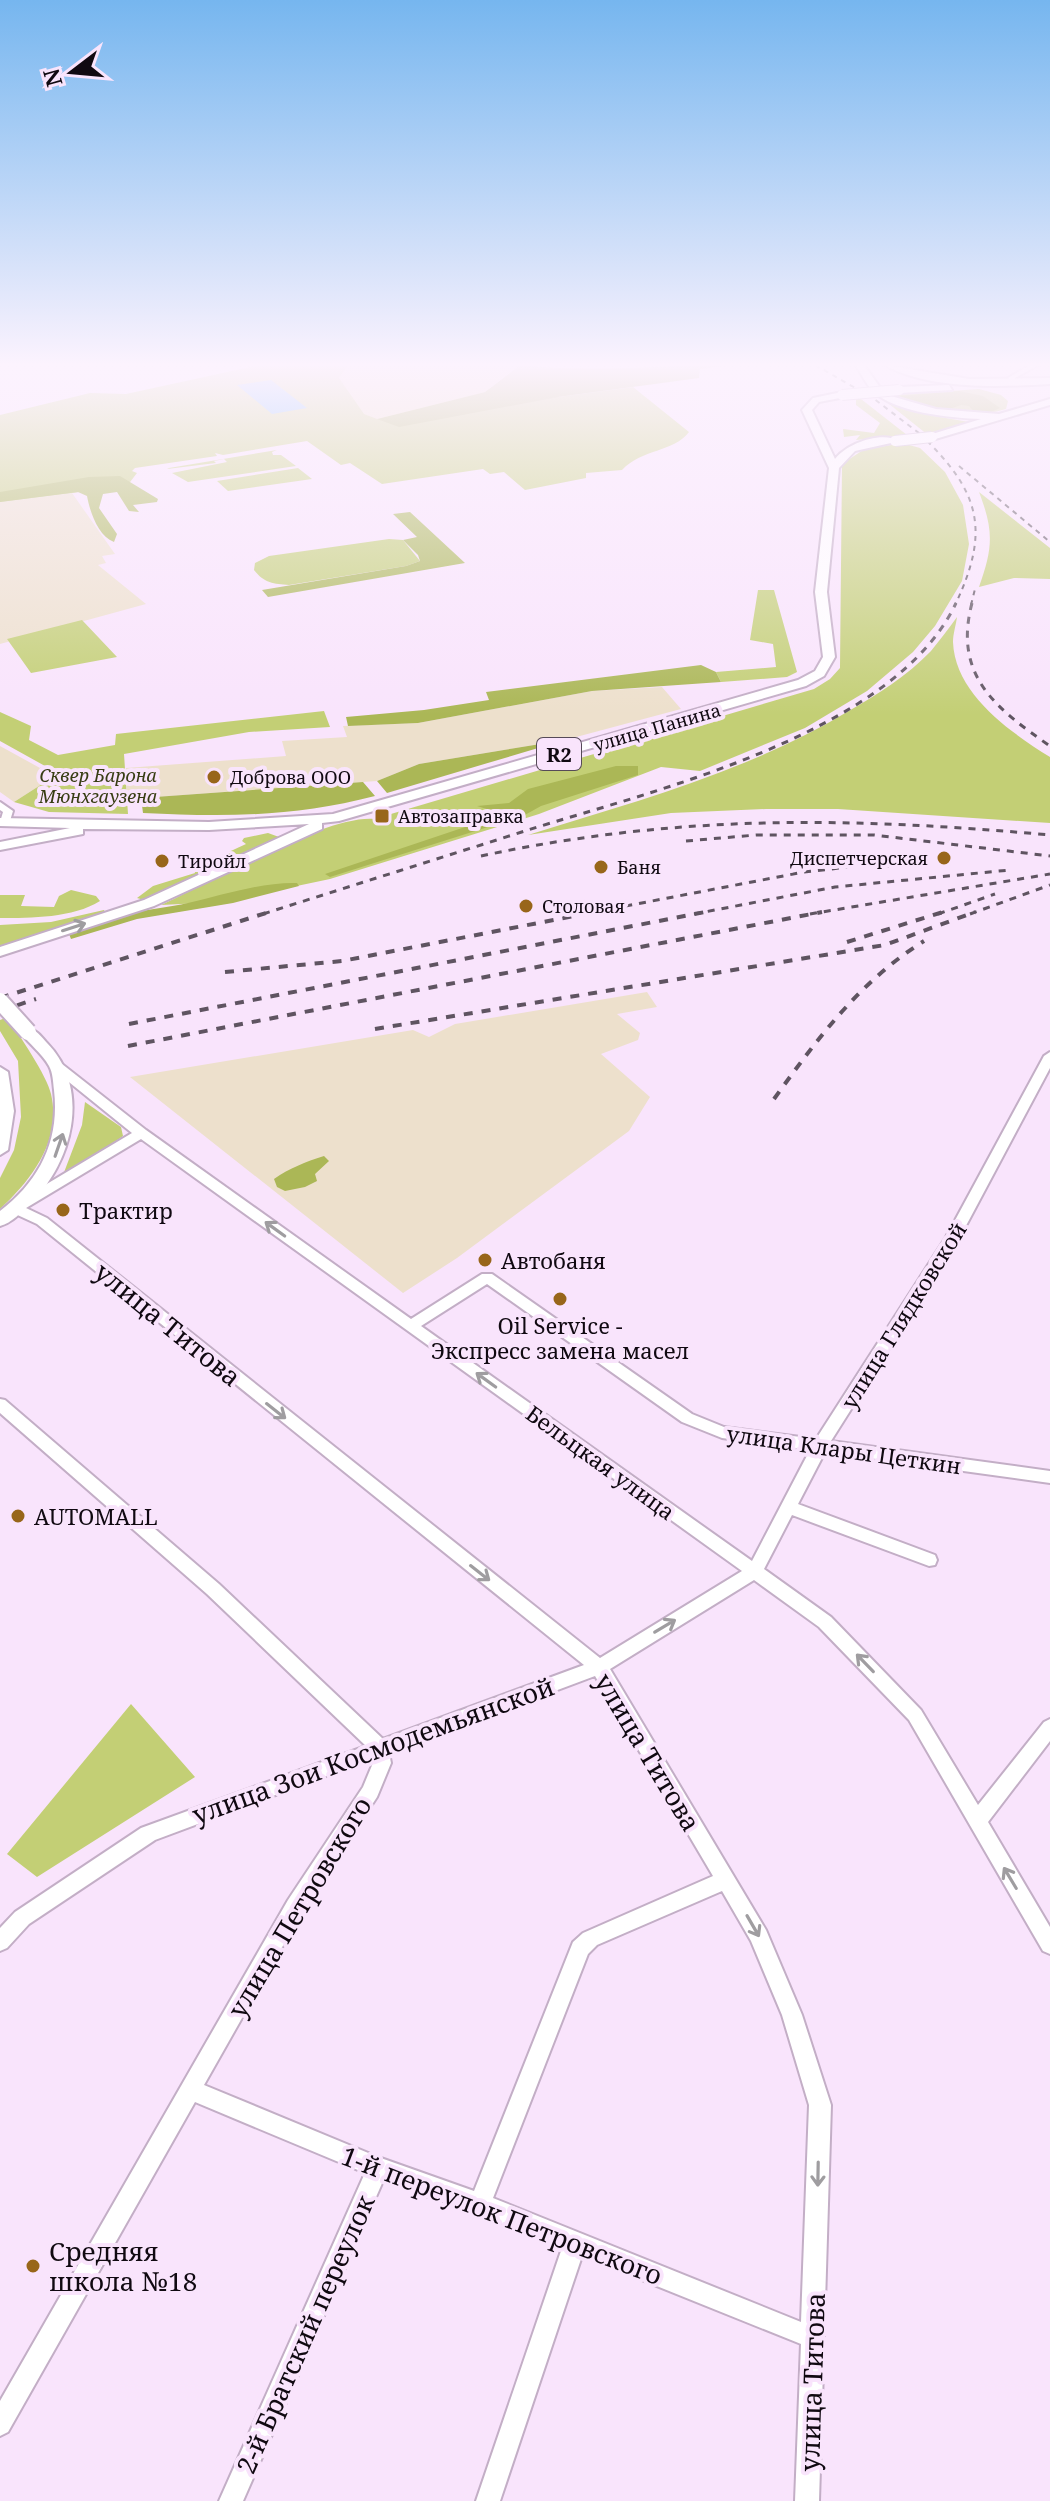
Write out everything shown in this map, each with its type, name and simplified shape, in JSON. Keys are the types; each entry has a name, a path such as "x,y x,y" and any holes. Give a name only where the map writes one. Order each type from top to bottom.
{"main road":[{"name":"улица Панина","path":"97,827 258,825 334,818 781,692 820,673 829,657 821,592 833,482"},
{"path":"0,952 149,903 334,818"},
{"name":"R2","path":"3,822 97,827"},
{"name":"R2","path":"0,846 97,827"},
{"path":"0,1001 58,1067 66,1115 60,1146 43,1179 16,1209 0,1220"},
{"path":"0,1072 7,1094 0,1150"}],"street":[{"path":"0,805 8,811 3,822"},
{"name":"улица Глядковской","path":"754,1572 819,1448 953,1237 1050,1056"},
{"name":"Бельцкая улица","path":"58,1067 141,1133 825,1622 915,1715 1050,1945"},
{"path":"16,1209 141,1133"},
{"name":"улица Титова","path":"16,1209 42,1221 599,1667 759,1936 792,2015 820,2105 807,2501"},
{"name":"улица Клары Цеткин","path":"411,1326 487,1277 687,1418 722,1432 819,1448 1050,1477"},
{"path":"0,1404 213,1589 379,1747"},
{"path":"788,1507 929,1560"},
{"name":"улица Зои Космодемьянской","path":"0,1942 22,1918 148,1834 599,1667 754,1572"},
{"path":"977,1821 1050,1727"},
{"name":"улица Петровского","path":"0,2424 295,1906 370,1791 382,1763 379,1747"},
{"path":"480,2204 580,1948 590,1939 725,1880"},
{"name":"1-й переулок Петровского","path":"191,2090 378,2168 480,2204 814,2338"},
{"name":"2-й Братский переулок","path":"231,2501 378,2168"},
{"path":"488,2501 575,2244"}],"shaded area":[{"path":"72,493 115,554 102,556 106,563 98,565 146,604 0,644 0,502"},
{"path":"662,687 681,709 565,740 419,764 377,781 127,799 126,768 286,756 282,741 347,737 343,726 418,723 592,691"},
{"path":"0,746 53,777 14,802 0,792"},
{"path":"647,992 657,1007 617,1014 640,1033 638,1040 601,1054 650,1097 629,1131 457,1258 403,1293 130,1077 413,1030 429,1037 455,1024"}],"green space":[{"path":"0,482 130,482 127,486 0,502"},
{"path":"61,482 129,482 158,499 157,502 133,505 139,512 129,511 117,492 103,494 99,508 117,534 114,542 99,529 87,496 78,492 0,502 0,492"},
{"path":"218,482 293,482 228,491"},
{"path":"515,482 567,482 525,490"},
{"path":"842,482 950,482 963,505 969,544 962,581 935,626 913,652 867,691 805,728 700,771 661,767 539,814 330,879 221,902 161,905 299,838 353,821 374,819 814,689 840,668"},
{"path":"979,492 1050,548 1050,579 1014,578 979,587 990,540"},
{"path":"410,512 465,563 268,597 262,590 420,561 403,540 417,537 393,514"},
{"path":"389,539 403,540 420,561 289,585 270,582 254,570 255,563 269,556"},
{"path":"758,590 774,590 797,672 787,677 721,682 716,672 776,667 773,644 750,640"},
{"path":"957,617 953,642 956,661 974,695 1002,723 1050,757 1050,823 838,809 766,809 671,813 528,835 692,783 810,733 902,677 931,651"},
{"path":"82,620 117,657 31,673 7,639"},
{"path":"701,665 716,672 721,682 592,691 418,723 348,726 346,717 489,700 486,692"},
{"name":"Сквер Барона Мюнхгаузена","path":"324,711 330,727 249,732 124,754 128,814 49,812 14,802 53,777 40,768 45,766 0,741 0,712 31,726 29,740 58,755 115,745 116,734"},
{"path":"565,740 387,793 377,781 419,764"},
{"path":"616,766 638,766 638,775 541,806 523,816 330,877 325,874 471,825 490,810 477,806 509,803 528,789"},
{"path":"363,782 375,796 288,812 203,815 143,813 141,798"},
{"path":"268,833 279,837 144,900 137,898 153,886 195,873 194,868 246,844 242,841 244,838"},
{"path":"297,883 299,886 233,903 137,919 71,939 69,934 111,917 256,887"},
{"path":"71,890 96,896 100,901 65,914 0,918 0,895 25,895 21,906 54,907 59,896"},
{"path":"104,910 106,914 0,948 0,925 51,922"},
{"path":"8,1017 44,1077 51,1094 53,1111 52,1128 41,1158 23,1185 0,1209 0,1178 14,1150 21,1117 18,1061 0,1031 0,1020"},
{"path":"85,1102 121,1127 123,1136 68,1176 63,1175 82,1125"},
{"path":"324,1156 329,1161 315,1174 317,1181 285,1191 277,1187 274,1179"},
{"path":"131,1704 195,1777 37,1877 7,1854"}],"railway":[{"path":"956,604 973,555 976,533 974,513 960,482"},
{"path":"978,482 1050,542"},
{"path":"971,605 975,589"},
{"path":"972,603 968,650 983,687 1012,718 1050,746"},
{"path":"263,914 640,796 767,750 828,721 881,688 925,648 956,604"},
{"path":"481,856 625,832 765,823 905,825 1050,835"},
{"path":"686,841 756,835 874,835 1050,856"},
{"path":"584,914 804,872 858,866 926,866"},
{"path":"694,914 835,887 1010,870"},
{"path":"822,912 1050,874"},
{"path":"970,914 1050,885"},
{"path":"938,914 995,894"},
{"path":"0,998 269,912"},
{"path":"225,972 342,961 595,912"},
{"path":"129,1024 705,912"},
{"path":"128,1046 822,912"},
{"path":"810,914 822,912"},
{"path":"847,942 943,912"},
{"path":"375,1029 885,945 975,912"},
{"path":"774,1099 807,1054 860,992 924,941"},
{"path":"0,1011 36,999"}],"place":[{"name":"Доброва ООО","path":"214,777"},
{"name":"Автозаправка","path":"382,816"},
{"name":"Диспетчерская","path":"944,858"},
{"name":"Тиройл","path":"162,861"},
{"name":"Баня","path":"601,867"},
{"name":"Столовая","path":"526,906"},
{"name":"Трактир","path":"63,1210"},
{"name":"Автобаня","path":"485,1260"},
{"name":"Oil Service - Экспресс замена масел","path":"560,1299"},
{"name":"AUTOMALL","path":"18,1516"},
{"name":"Средняя школа №18","path":"33,2266"}]}
